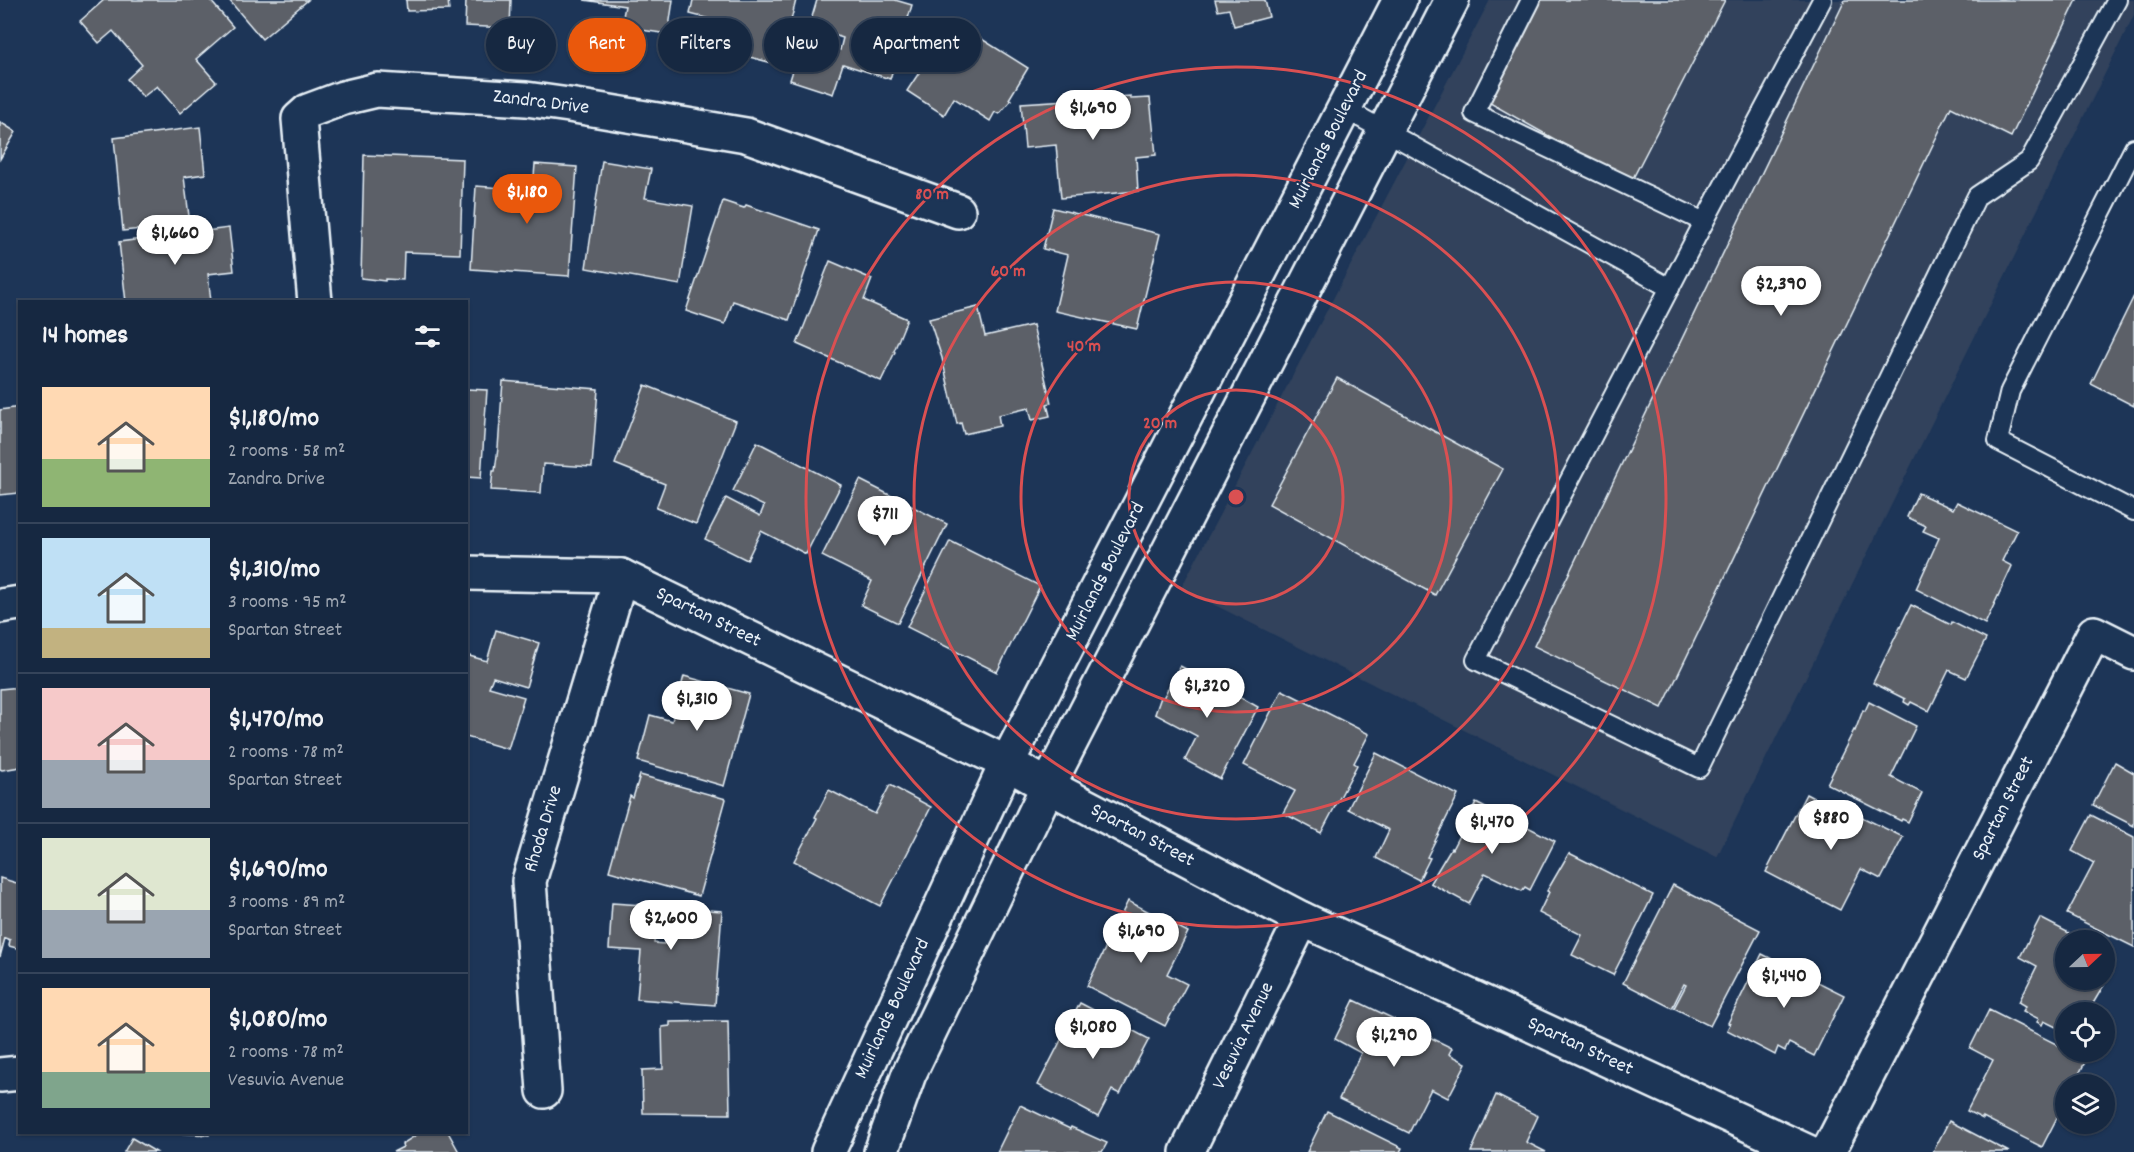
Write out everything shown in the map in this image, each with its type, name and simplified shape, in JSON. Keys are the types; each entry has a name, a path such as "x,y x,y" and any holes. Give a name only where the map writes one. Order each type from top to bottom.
{"street":[{"name":"Muirlands Boulevard","path":"828,1152 1007,763 1400,0"},
{"path":"881,1152 909,1074 1048,786 1452,0"},
{"name":"Zandra Drive","path":"315,300 299,119 308,111 343,98 377,90 526,99 746,135 958,212"},
{"name":"Spartan Street","path":"468,573 621,576 1007,763 1302,919 1808,1152"},
{"name":"Rhoda Drive","path":"544,1091 529,881 621,576"},
{"path":"0,606 18,603"},
{"name":"Spartan Street","path":"1828,1152 2094,633 2134,653"},
{"name":"Vesuvia Avenue","path":"1187,1152 1302,919"},
{"path":"0,1075 18,1073"}],"lane":[{"path":"1531,0 1474,113 1704,222"},
{"path":"1822,0 1476,660 1699,768 1977,196 2029,161 2116,0"},
{"path":"1345,110 1670,288"},
{"path":"2134,148 2010,391 1998,441 2134,511"}],"shaded area":[{"path":"1490,0 2134,0 2134,15 1717,857 1181,588"}],"building":[{"path":"104,0 210,0 233,27 196,59 216,82 180,113 157,86 143,97 127,79 142,65 113,31 99,43 80,21"},
{"path":"229,0 308,0 262,39"},
{"path":"406,0 448,0 449,10 407,11"},
{"path":"466,0 511,0 510,18 486,18 486,27 465,26"},
{"path":"584,0 673,0 670,18 658,18 658,33 646,31 646,18 623,18 625,6"},
{"path":"693,0 796,0 792,18 764,18 764,61 752,58 752,18 706,18 690,14"},
{"path":"817,0 895,0 912,5 908,18 851,18 851,67 843,64 833,94 790,80 792,72 839,72 839,50 843,38 839,37 839,18 812,18"},
{"path":"1215,0 1265,0 1269,17 1234,26 1229,9 1218,11"},
{"path":"1538,0 1725,0 1631,182 1490,103"},
{"path":"1845,0 2077,0 2011,137 1951,107 1662,708 1534,646"},
{"path":"981,39 1028,68 1009,99 1011,100 999,114 995,112 990,121 954,98 944,115 907,91 919,72 981,72"},
{"path":"868,72 892,72 890,79"},
{"path":"1131,96 1131,99 1150,98 1156,155 1136,157 1138,191 1061,198 1056,145 1025,148 1021,103"},
{"path":"0,122 16,132 0,159"},
{"path":"200,127 205,174 184,177 190,224 123,231 114,138"},
{"path":"364,155 463,159 460,254 404,252 403,280 385,279 385,281 361,278"},
{"path":"602,161 651,169 645,198 693,206 680,285 586,268"},
{"path":"535,164 577,167 569,276 471,269 476,186 533,190"},
{"path":"723,201 744,208 746,205 819,230 789,320 733,301 725,324 686,311"},
{"path":"1053,208 1160,234 1137,329 1055,311 1068,255 1043,249"},
{"path":"229,228 234,271 208,274 211,300 126,300 119,242"},
{"path":"830,261 872,279 864,300 907,319 881,381 797,344"},
{"path":"2134,296 2134,406 2091,384"},
{"path":"978,307 985,336 1033,325 1051,403 1047,404 1050,416 1032,420 1029,408 998,415 1000,426 964,434 961,423 957,424 942,358 929,319"},
{"path":"1337,378 1503,469 1435,595 1269,504"},
{"path":"503,381 598,389 592,467 543,464 541,493 491,490 498,448"},
{"path":"645,385 736,421 696,524 656,508 665,484 615,464"},
{"path":"468,389 487,390 481,478 468,477"},
{"path":"18,407 18,493 0,495 0,410"},
{"path":"757,442 841,485 806,554 761,531 747,560 705,539 726,498 760,516 764,506 733,491"},
{"path":"860,480 947,524 898,623 861,605 872,581 822,556"},
{"path":"1918,493 1953,509 1957,502 2017,531 2002,561 2012,566 1985,624 1916,589 1939,538 1923,531 1926,526 1907,517"},
{"path":"950,541 1040,586 997,672 907,627"},
{"path":"1911,605 1986,639 1966,678 1949,670 1929,711 1911,702 1909,705 1904,702 1905,699 1873,683"},
{"path":"496,630 539,643 526,687 493,677 489,687 524,697 508,749 468,738 468,656 487,661"},
{"path":"1180,666 1236,693 1258,707 1220,779 1185,760 1197,736 1155,714 1161,697 1163,698"},
{"path":"684,676 749,694 724,786 638,761 650,715 672,721"},
{"path":"18,687 18,767 2,770 0,769 0,689"},
{"path":"1282,690 1369,734 1354,763 1357,765 1321,833 1283,813 1295,791 1244,765"},
{"path":"1869,702 1916,726 1891,777 1922,793 1908,822 1902,819 1901,821 1827,784"},
{"path":"1376,753 1458,795 1427,857 1430,858 1419,880 1376,858 1389,830 1348,809"},
{"path":"2115,762 2134,773 2134,826 2093,805"},
{"path":"640,775 726,799 699,896 609,871 630,796 633,798"},
{"path":"890,785 931,807 880,906 794,861 829,790 875,814"},
{"path":"1806,794 1823,803 1825,799 1903,837 1881,879 1861,869 1840,910 1766,872"},
{"path":"1476,803 1497,814 1499,812 1555,841 1530,890 1525,887 1522,891 1485,873 1469,904 1430,883 1452,849"},
{"path":"2091,815 2134,837 2134,947 2115,938 2115,930 2099,930 2067,914 2094,863 2072,851"},
{"path":"1569,853 1653,895 1613,975 1572,955 1582,935 1539,913 1549,892 1547,891"},
{"path":"0,878 18,883 18,948 9,946 10,940 5,938 0,957"},
{"path":"1673,885 1760,930 1710,1026 1674,1008 1686,985 1684,984 1672,1008 1623,983"},
{"path":"1128,901 1188,932 1167,974 1187,984 1165,1026 1087,986"},
{"path":"612,903 657,906 654,943 664,944 667,907 722,911 715,1005 637,999 641,951 609,949"},
{"path":"2040,918 2063,930 2055,930 2055,990 2101,990 2094,1002 2055,1002 2055,1026 2044,1021 2042,1025 2037,1022 2039,1019 2023,1011 2026,1006 2019,1002 2037,966 2020,957"},
{"path":"1762,954 1844,995 1814,1056 1789,1043 1785,1051 1778,1047 1775,1055 1727,1030 1730,1024 1728,1023"},
{"path":"1354,1000 1394,1019 1378,1051 1387,1055 1403,1024 1452,1048 1449,1054 1466,1063 1448,1098 1431,1089 1409,1133 1339,1099 1361,1053 1335,1039"},
{"path":"1080,1003 1149,1039 1120,1094 1112,1090 1098,1117 1038,1085"},
{"path":"1989,1010 2055,1043 2055,1062 2085,1062 2079,1074 2055,1074 2055,1122 2042,1147 1967,1111 1993,1060 1970,1048"},
{"path":"728,1021 730,1114 643,1113 642,1070 663,1069 662,1027 670,1026 670,1022"},
{"path":"1496,1095 1538,1116 1526,1142 1546,1152 1471,1152"},
{"path":"1020,1105 1070,1129 1071,1127 1107,1143 1102,1152 997,1152"},
{"path":"1327,1111 1402,1148 1400,1152 1307,1152"},
{"path":"1949,1121 2009,1152 1933,1152"},
{"path":"418,1134 449,1134 459,1152 393,1152 403,1147 402,1144"},
{"path":"132,1138 156,1152 124,1152"}]}
